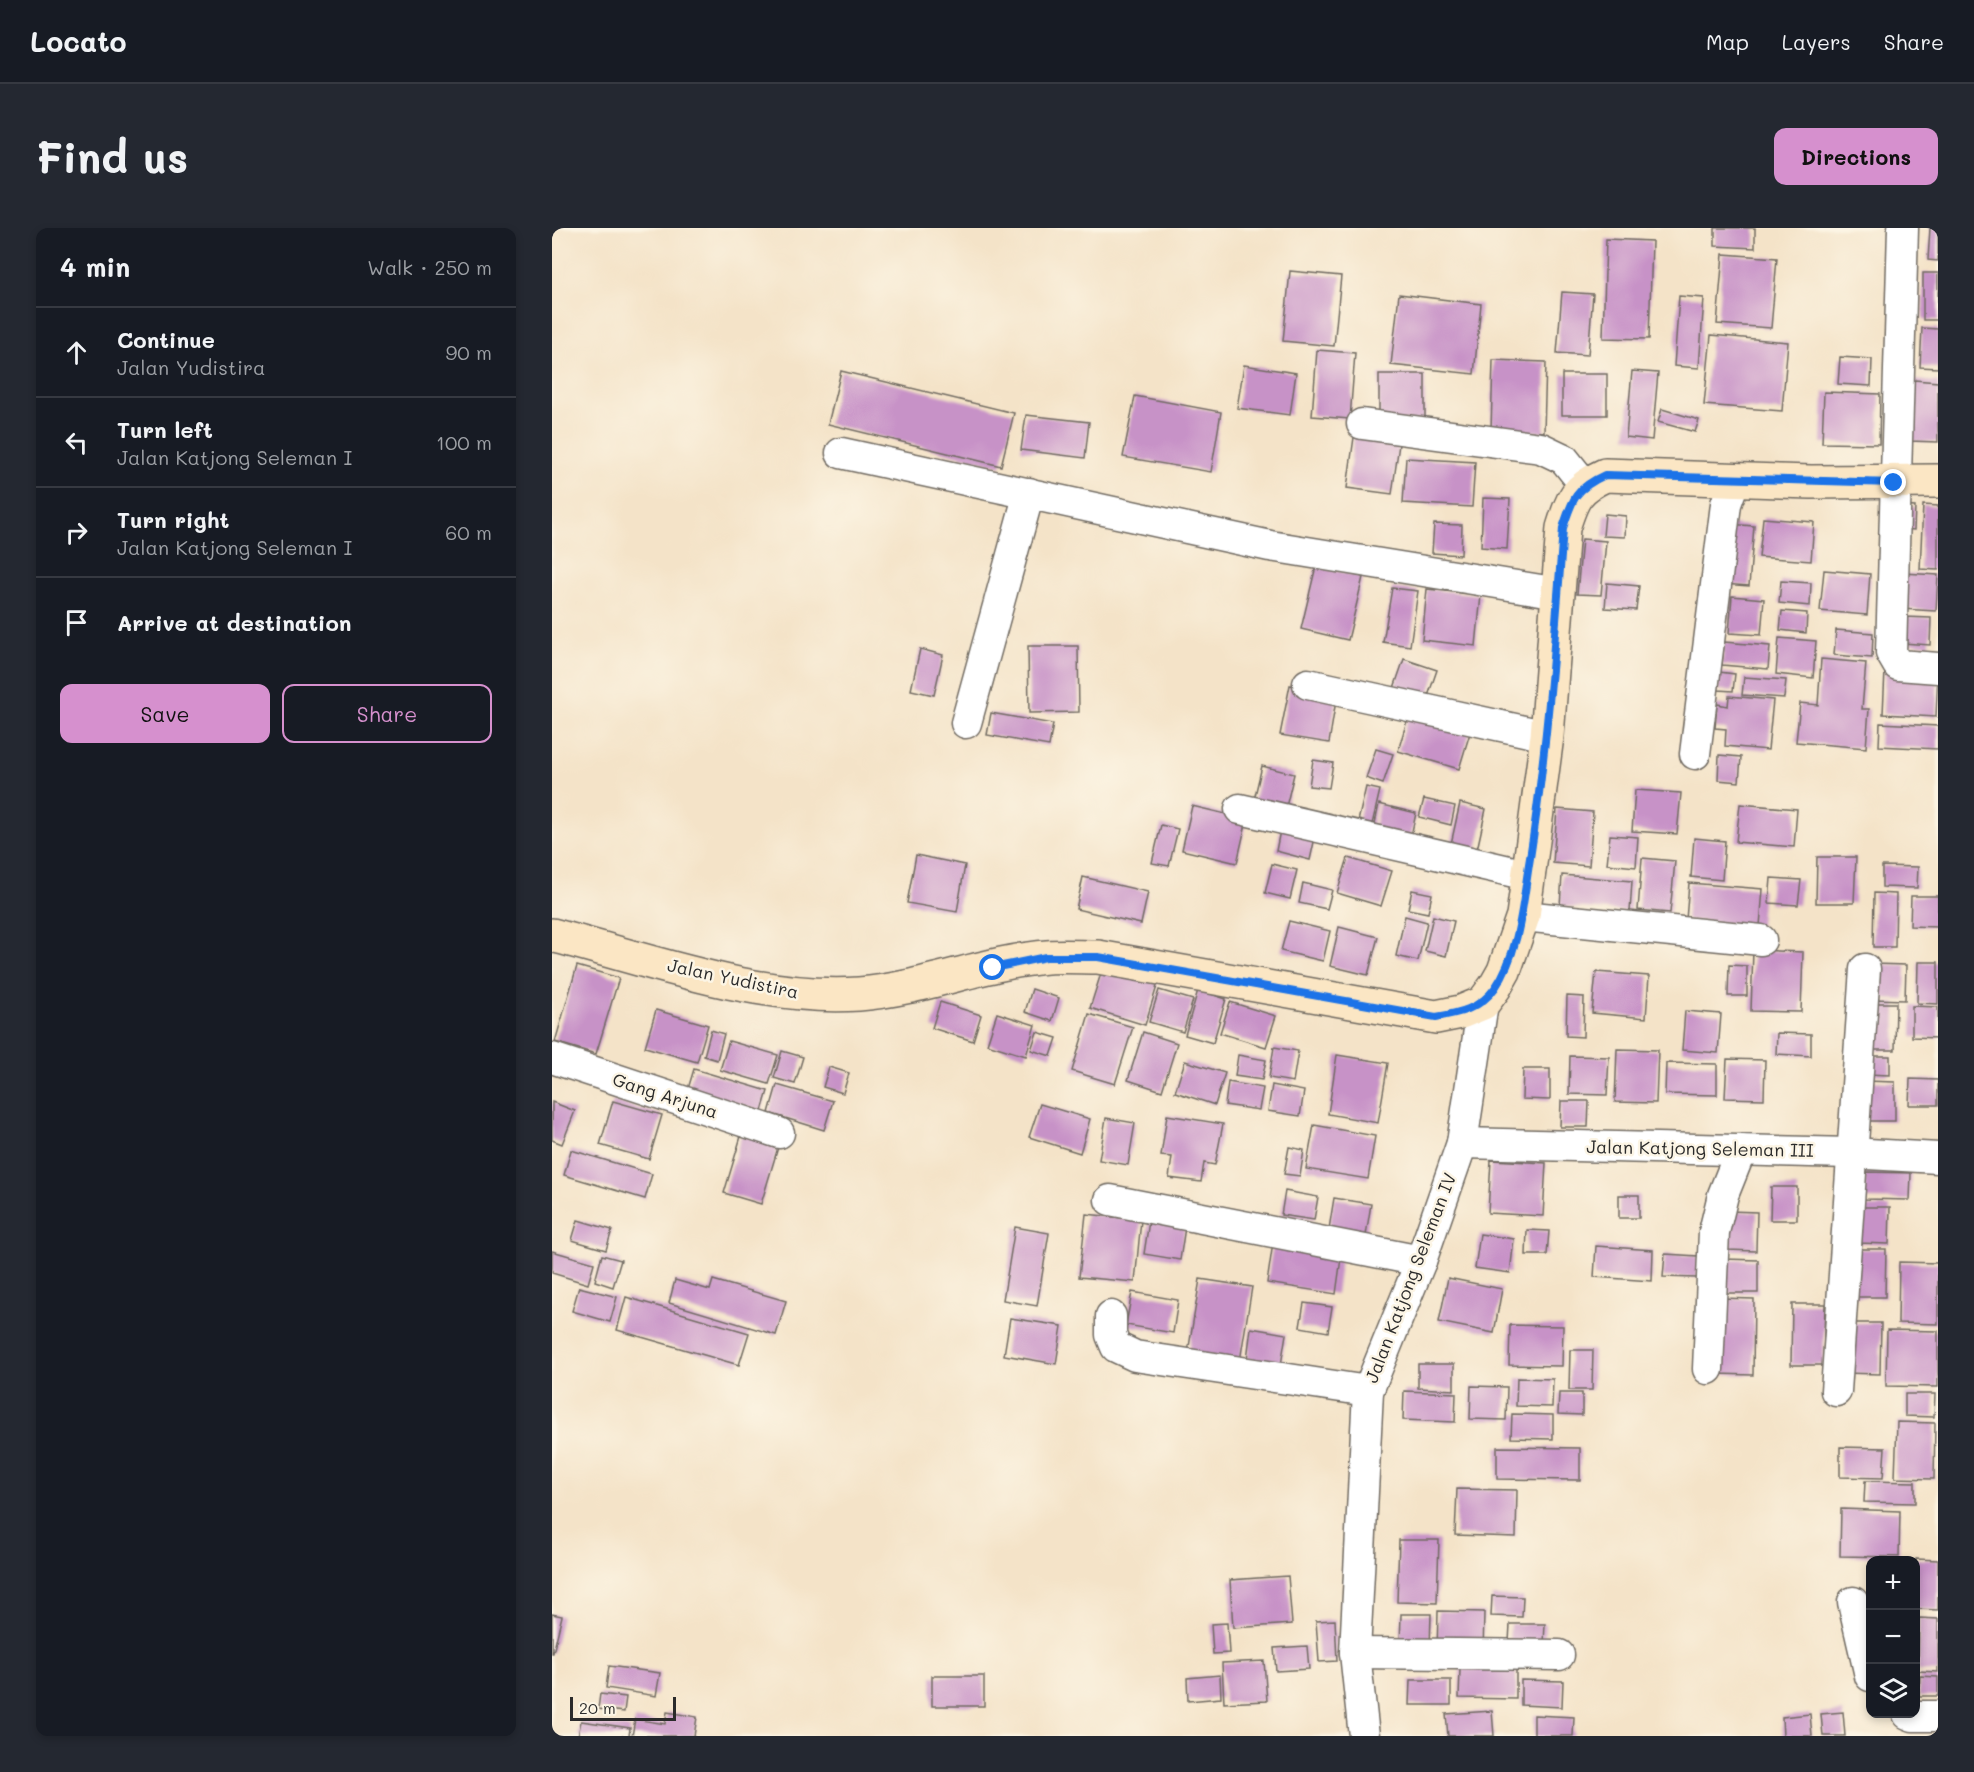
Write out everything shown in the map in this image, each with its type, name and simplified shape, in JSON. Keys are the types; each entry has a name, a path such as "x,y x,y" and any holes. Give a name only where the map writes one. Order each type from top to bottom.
{"street":[{"path":"1903,228 1891,653 1898,665 1938,668"},
{"path":"1362,424 1541,448 1564,459 1584,484"},
{"path":"841,453 1270,546 1558,593"},
{"path":"1482,1003 1496,987 1504,971 1523,916 1547,736 1563,528 1572,502 1584,484 1605,475 1894,483 1938,481"},
{"path":"1695,753 1726,504 1735,479"},
{"path":"966,723 1029,494"},
{"path":"1308,684 1547,736"},
{"path":"1240,809 1527,875"},
{"path":"1523,916 1761,940"},
{"name":"Jalan Yudistira","path":"552,935 754,988 806,996 861,994 925,985 1046,957 1098,957 1436,1017 1461,1012 1482,1003"},
{"path":"1836,1391 1864,969"},
{"name":"Jalan Katjong Seleman IV","path":"1364,1736 1355,1653 1368,1391 1421,1261 1462,1143 1482,1003"},
{"name":"Gang Arjuna","path":"552,1058 779,1133"},
{"name":"Jalan Katjong Seleman III","path":"1462,1143 1850,1153 1938,1158"},
{"path":"1708,1369 1714,1232 1723,1195 1741,1150"},
{"path":"1110,1200 1421,1261"},
{"path":"1111,1316 1111,1335 1116,1347 1135,1356 1368,1391"},
{"path":"1853,1602 1867,1664"},
{"path":"1355,1653 1558,1655"},
{"path":"1920,1716 1938,1716"}],"building":[{"path":"1715,228 1755,228 1755,248 1715,246"},
{"path":"1930,228 1938,228 1938,261 1928,260"},
{"path":"1606,239 1652,241 1649,339 1603,338"},
{"path":"1723,254 1777,258 1771,328 1717,324"},
{"path":"1290,271 1341,276 1334,346 1283,341"},
{"path":"1923,273 1938,273 1938,320 1923,320"},
{"path":"1562,292 1593,294 1588,355 1557,353"},
{"path":"1399,294 1481,304 1474,374 1391,365"},
{"path":"1679,296 1704,298 1699,368 1674,366"},
{"path":"1922,328 1938,329 1938,368 1920,367"},
{"path":"1711,335 1788,342 1782,411 1704,405"},
{"path":"1317,350 1355,353 1350,419 1312,416"},
{"path":"1840,357 1872,359 1871,386 1838,384"},
{"path":"1493,360 1546,362 1544,432 1491,430"},
{"path":"1244,365 1296,373 1290,415 1237,408"},
{"path":"841,371 1014,413 1001,466 828,424"},
{"path":"1632,371 1658,373 1652,440 1626,437"},
{"path":"1379,374 1425,374 1425,421 1379,421"},
{"path":"1562,374 1607,374 1607,415 1562,415"},
{"path":"1914,380 1938,382 1938,442 1910,441"},
{"path":"1824,392 1880,394 1879,444 1822,443"},
{"path":"1135,396 1221,412 1211,472 1123,457"},
{"path":"1662,409 1699,420 1695,432 1658,422"},
{"path":"1026,415 1089,422 1085,458 1021,450"},
{"path":"1355,430 1400,437 1392,494 1347,488"},
{"path":"1406,458 1475,462 1472,507 1403,503"},
{"path":"1483,498 1510,499 1507,549 1481,547"},
{"path":"1923,505 1938,506 1938,570 1920,569"},
{"path":"1898,506 1915,507 1914,530 1896,528"},
{"path":"1605,514 1626,516 1625,537 1603,536"},
{"path":"1763,518 1814,522 1811,561 1759,557"},
{"path":"1434,524 1462,525 1461,555 1432,553"},
{"path":"1728,524 1754,526 1749,586 1723,584"},
{"path":"1582,539 1606,541 1601,595 1577,594"},
{"path":"1316,566 1363,577 1348,640 1301,629"},
{"path":"1824,570 1870,574 1867,615 1820,611"},
{"path":"1903,573 1938,575 1936,611 1901,609"},
{"path":"1781,581 1811,583 1810,606 1779,603"},
{"path":"1607,583 1639,586 1636,610 1605,608"},
{"path":"1392,588 1418,591 1410,646 1383,642"},
{"path":"1427,589 1481,595 1476,646 1422,640"},
{"path":"1732,596 1764,599 1761,635 1729,633"},
{"path":"1782,611 1807,613 1806,633 1780,630"},
{"path":"1904,617 1931,618 1930,645 1903,643"},
{"path":"1836,630 1873,633 1872,658 1834,655"},
{"path":"1779,638 1816,641 1813,678 1776,674"},
{"path":"1724,642 1770,646 1768,669 1722,665"},
{"path":"1028,646 1078,646 1079,712 1029,713"},
{"path":"920,649 943,655 934,695 911,690"},
{"path":"1404,659 1437,670 1426,702 1393,691"},
{"path":"1821,659 1866,663 1862,709 1869,709 1866,748 1796,742 1800,703 1818,705"},
{"path":"1885,670 1938,672 1936,717 1883,714"},
{"path":"1719,672 1735,674 1733,691 1718,690"},
{"path":"1744,677 1786,680 1784,698 1742,695"},
{"path":"1290,685 1337,694 1329,743 1280,735"},
{"path":"1729,696 1773,700 1768,750 1725,746 1726,729 1715,728 1717,704 1728,706"},
{"path":"991,713 1053,724 1049,746 987,735"},
{"path":"1409,714 1470,733 1459,769 1398,751"},
{"path":"1880,723 1938,726 1938,749 1879,746"},
{"path":"1376,749 1393,754 1383,784 1366,778"},
{"path":"1719,755 1741,757 1739,782 1718,780"},
{"path":"1313,760 1333,763 1329,788 1309,786"},
{"path":"1262,766 1294,774 1286,807 1254,800"},
{"path":"1366,787 1380,790 1370,833 1356,830"},
{"path":"1635,790 1681,793 1677,834 1632,831"},
{"path":"1424,799 1455,806 1451,825 1419,817"},
{"path":"1460,803 1486,809 1477,850 1451,844"},
{"path":"1379,804 1416,813 1410,841 1373,833"},
{"path":"1740,804 1797,809 1794,847 1736,842"},
{"path":"1192,806 1247,819 1237,863 1182,850"},
{"path":"1557,809 1593,812 1589,866 1553,863"},
{"path":"1161,825 1178,829 1169,866 1152,863"},
{"path":"1281,825 1316,833 1310,860 1276,851"},
{"path":"1610,835 1638,837 1636,867 1607,864"},
{"path":"1694,838 1725,841 1722,880 1691,877"},
{"path":"916,855 965,865 957,912 907,903"},
{"path":"1817,857 1856,857 1854,903 1816,903"},
{"path":"1348,858 1392,871 1381,906 1337,893"},
{"path":"1642,858 1675,861 1670,913 1638,910"},
{"path":"1272,864 1297,870 1290,899 1265,893"},
{"path":"1882,866 1918,867 1917,888 1882,887"},
{"path":"1562,875 1632,881 1630,912 1560,906"},
{"path":"1083,877 1148,892 1141,924 1076,909"},
{"path":"1771,878 1801,880 1798,905 1769,903"},
{"path":"1303,883 1332,890 1327,909 1299,903"},
{"path":"1689,883 1763,889 1760,926 1686,920"},
{"path":"1412,890 1432,894 1428,913 1408,909"},
{"path":"1874,893 1896,894 1895,947 1873,947"},
{"path":"1911,896 1938,896 1938,927 1910,926"},
{"path":"1405,916 1427,922 1418,961 1396,956"},
{"path":"1433,916 1454,921 1446,956 1425,951"},
{"path":"1289,921 1330,931 1323,961 1281,951"},
{"path":"1339,927 1378,937 1368,975 1330,966"},
{"path":"1753,950 1803,952 1801,1012 1751,1011"},
{"path":"1918,962 1938,962 1938,1004 1917,1003"},
{"path":"1873,964 1906,965 1905,1000 1872,999"},
{"path":"1729,965 1747,966 1747,996 1728,996"},
{"path":"577,966 619,978 596,1054 555,1042"},
{"path":"1103,967 1158,983 1145,1025 1090,1008"},
{"path":"1596,972 1649,976 1646,1018 1592,1013"},
{"path":"1032,989 1059,998 1052,1021 1025,1012"},
{"path":"1159,990 1193,1000 1183,1032 1149,1022"},
{"path":"1198,990 1226,999 1213,1043 1185,1035"},
{"path":"1567,996 1584,997 1583,1037 1566,1036"},
{"path":"940,1002 981,1015 973,1041 932,1028"},
{"path":"1230,1002 1276,1016 1266,1047 1220,1033"},
{"path":"1868,1003 1896,1003 1895,1050 1867,1050"},
{"path":"1912,1006 1938,1007 1938,1038 1912,1037"},
{"path":"656,1010 708,1025 697,1062 645,1047"},
{"path":"1685,1011 1721,1014 1718,1053 1682,1050"},
{"path":"997,1013 1035,1025 1026,1056 987,1044"},
{"path":"1089,1014 1133,1027 1115,1084 1072,1071"},
{"path":"711,1030 724,1034 717,1060 704,1056"},
{"path":"1037,1032 1057,1038 1051,1056 1031,1050"},
{"path":"1143,1032 1177,1043 1162,1091 1128,1080"},
{"path":"1777,1033 1811,1034 1811,1056 1776,1054"},
{"path":"729,1041 778,1055 769,1084 720,1070"},
{"path":"1274,1047 1298,1051 1293,1082 1269,1078"},
{"path":"1617,1049 1658,1050 1656,1103 1615,1102"},
{"path":"782,1051 803,1057 795,1084 774,1078"},
{"path":"1238,1055 1266,1060 1262,1080 1235,1076"},
{"path":"1337,1055 1388,1063 1378,1123 1328,1114"},
{"path":"1570,1056 1609,1057 1607,1095 1569,1094"},
{"path":"1865,1056 1890,1056 1890,1075 1865,1074"},
{"path":"1727,1059 1765,1060 1764,1099 1725,1098"},
{"path":"1185,1061 1225,1073 1215,1105 1175,1092"},
{"path":"1666,1063 1717,1064 1717,1095 1665,1094"},
{"path":"829,1067 849,1073 843,1093 823,1087"},
{"path":"694,1069 768,1091 762,1111 688,1089"},
{"path":"1523,1069 1550,1069 1550,1100 1522,1099"},
{"path":"1910,1079 1938,1080 1938,1105 1909,1105"},
{"path":"1865,1081 1895,1082 1895,1121 1864,1121"},
{"path":"1228,1082 1263,1088 1259,1110 1225,1105"},
{"path":"777,1085 833,1101 824,1130 769,1113"},
{"path":"1272,1085 1304,1091 1300,1116 1268,1111"},
{"path":"613,1101 662,1115 649,1159 600,1145"},
{"path":"1561,1101 1589,1101 1588,1127 1560,1127"},
{"path":"552,1102 575,1111 562,1144 552,1140"},
{"path":"1040,1104 1090,1119 1080,1153 1029,1137"},
{"path":"1167,1115 1223,1124 1215,1165 1204,1163 1201,1182 1169,1178 1172,1157 1161,1156"},
{"path":"1106,1118 1135,1123 1128,1165 1099,1160"},
{"path":"1314,1125 1375,1136 1368,1179 1306,1169"},
{"path":"742,1133 779,1144 761,1204 724,1193"},
{"path":"1289,1147 1304,1150 1300,1176 1284,1174"},
{"path":"571,1150 652,1174 645,1199 564,1175"},
{"path":"1491,1160 1546,1163 1543,1216 1488,1213"},
{"path":"1865,1172 1911,1173 1910,1200 1864,1199"},
{"path":"1771,1187 1797,1187 1797,1220 1770,1220"},
{"path":"1285,1191 1318,1197 1314,1220 1281,1215"},
{"path":"1619,1195 1639,1195 1639,1218 1619,1218"},
{"path":"1334,1198 1371,1204 1366,1235 1329,1229"},
{"path":"1859,1207 1890,1207 1889,1244 1858,1243"},
{"path":"1728,1211 1757,1212 1756,1251 1727,1250"},
{"path":"1086,1214 1141,1220 1135,1282 1079,1277"},
{"path":"578,1220 612,1230 606,1250 572,1240"},
{"path":"1149,1221 1185,1227 1180,1260 1144,1254"},
{"path":"1015,1227 1049,1233 1037,1306 1003,1300"},
{"path":"1527,1230 1549,1231 1547,1255 1526,1255"},
{"path":"1480,1234 1514,1239 1510,1273 1475,1268"},
{"path":"1274,1236 1342,1251 1336,1294 1267,1283"},
{"path":"1596,1246 1653,1250 1652,1281 1594,1277"},
{"path":"1856,1249 1886,1249 1885,1297 1855,1297"},
{"path":"552,1251 594,1263 588,1284 552,1273"},
{"path":"1665,1254 1698,1256 1697,1278 1663,1277"},
{"path":"602,1255 621,1260 613,1287 595,1281"},
{"path":"1724,1259 1758,1260 1758,1293 1724,1293"},
{"path":"1899,1262 1938,1263 1938,1324 1898,1323"},
{"path":"1448,1278 1502,1289 1494,1333 1439,1322"},
{"path":"1200,1279 1252,1287 1240,1361 1188,1353"},
{"path":"675,1280 710,1290 713,1280 786,1301 776,1335 669,1303"},
{"path":"579,1287 617,1297 610,1322 572,1311"},
{"path":"1132,1292 1178,1300 1173,1333 1126,1325"},
{"path":"626,1297 749,1333 739,1365 617,1330"},
{"path":"1719,1298 1754,1299 1753,1375 1717,1374"},
{"path":"1304,1303 1332,1307 1328,1332 1300,1327"},
{"path":"1792,1304 1825,1304 1823,1365 1791,1365"},
{"path":"1010,1318 1062,1326 1056,1364 1004,1355"},
{"path":"1845,1323 1881,1323 1880,1374 1844,1373"},
{"path":"1510,1325 1563,1326 1562,1366 1509,1365"},
{"path":"1251,1328 1286,1334 1281,1365 1247,1359"},
{"path":"1887,1330 1938,1331 1938,1387 1886,1386"},
{"path":"1570,1350 1593,1350 1592,1390 1569,1390"},
{"path":"1418,1364 1454,1364 1454,1390 1418,1388"},
{"path":"1517,1378 1553,1379 1552,1407 1516,1406"},
{"path":"1471,1386 1507,1387 1506,1420 1470,1419"},
{"path":"1404,1391 1456,1393 1455,1422 1403,1420"},
{"path":"1559,1393 1582,1393 1582,1415 1558,1414"},
{"path":"1905,1394 1935,1394 1934,1417 1905,1416"},
{"path":"1512,1414 1553,1415 1553,1439 1511,1438"},
{"path":"1897,1422 1935,1423 1934,1479 1895,1478"},
{"path":"1497,1447 1580,1448 1580,1480 1497,1479"},
{"path":"1840,1447 1885,1448 1883,1478 1840,1477"},
{"path":"1865,1481 1915,1482 1915,1503 1864,1502"},
{"path":"1457,1489 1517,1490 1516,1537 1455,1535"},
{"path":"1841,1509 1900,1511 1899,1556 1840,1556"},
{"path":"1399,1540 1439,1540 1437,1603 1397,1602"},
{"path":"1920,1559 1938,1560 1938,1610 1920,1609"},
{"path":"1288,1576 1292,1624 1233,1628 1230,1580"},
{"path":"1492,1596 1523,1597 1522,1617 1491,1616"},
{"path":"1438,1611 1484,1612 1483,1654 1437,1653"},
{"path":"552,1614 562,1616 553,1653 552,1653"},
{"path":"1401,1614 1431,1614 1430,1647 1400,1646"},
{"path":"1920,1618 1938,1619 1938,1672 1920,1671"},
{"path":"1335,1620 1337,1661 1319,1662 1316,1621"},
{"path":"1227,1623 1229,1653 1213,1654 1211,1624"},
{"path":"1510,1624 1545,1624 1544,1643 1509,1642"},
{"path":"1307,1646 1309,1669 1276,1671 1274,1648"},
{"path":"1264,1661 1267,1701 1224,1703 1222,1663"},
{"path":"609,1666 660,1673 656,1696 606,1688"},
{"path":"1460,1669 1516,1670 1516,1699 1459,1698"},
{"path":"1220,1675 1221,1698 1188,1701 1187,1678"},
{"path":"932,1676 984,1676 984,1706 932,1706"},
{"path":"1920,1676 1938,1677 1938,1696 1920,1696"},
{"path":"1410,1680 1451,1680 1451,1705 1409,1705"},
{"path":"1521,1680 1563,1681 1562,1707 1521,1705"},
{"path":"600,1694 626,1697 624,1712 598,1709"},
{"path":"1492,1711 1494,1736 1448,1736 1446,1714"},
{"path":"667,1712 697,1717 694,1736 632,1736 635,1719 665,1724"},
{"path":"1843,1712 1845,1736 1823,1736 1821,1714"},
{"path":"1810,1714 1812,1736 1783,1736 1782,1717"},
{"path":"1534,1715 1574,1717 1573,1736 1534,1736"},
{"path":"581,1721 630,1728 629,1736 578,1736"}],"route":[{"path":"993,968 1046,957 1098,957 1436,1017 1461,1012 1482,1003 1496,987 1504,971 1523,916 1547,736 1563,528 1572,502 1584,484 1605,475 1894,483"}]}
